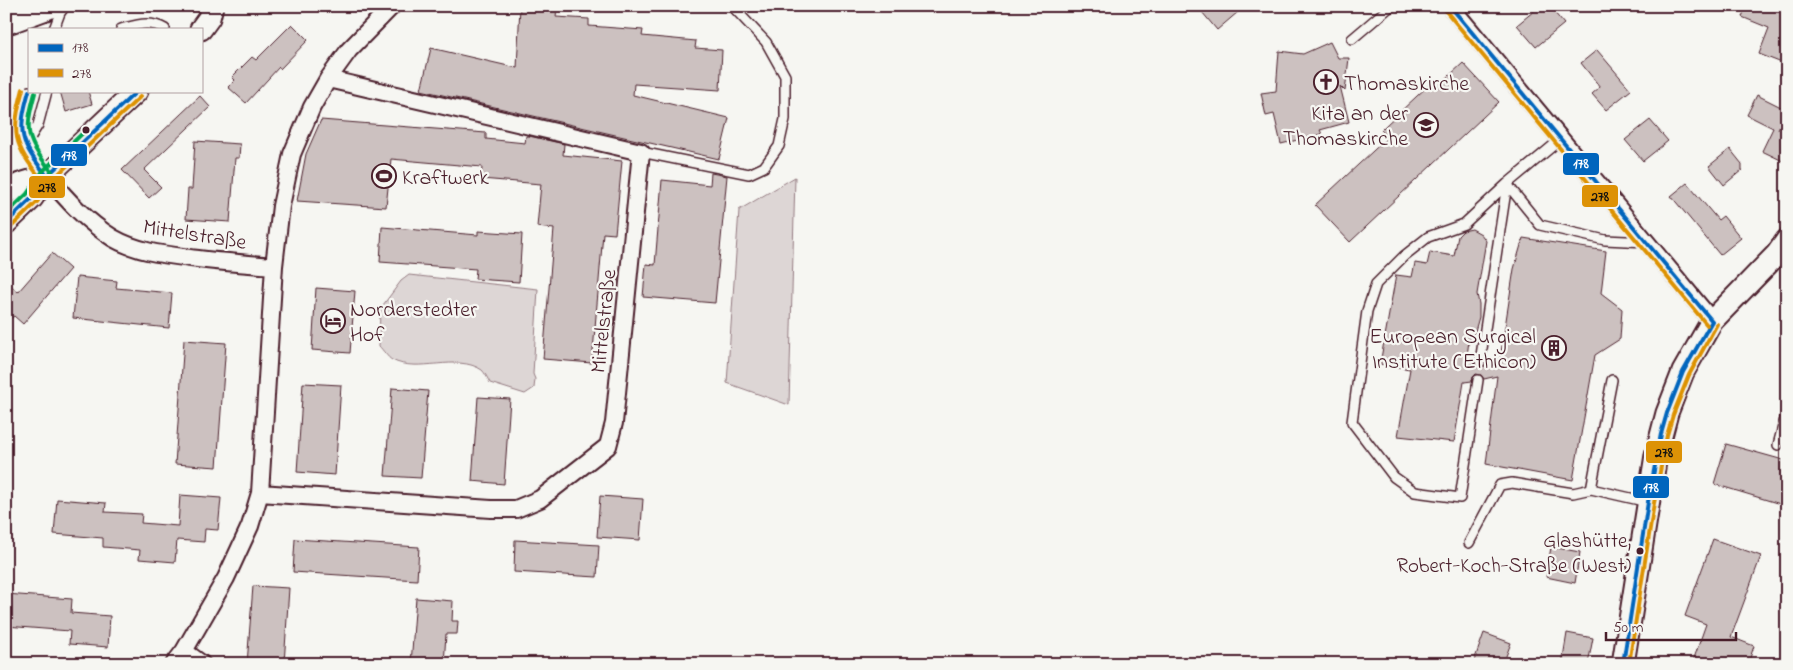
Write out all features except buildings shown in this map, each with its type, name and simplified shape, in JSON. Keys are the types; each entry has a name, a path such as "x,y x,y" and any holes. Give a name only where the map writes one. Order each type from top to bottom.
{"main road":[{"path":"6,21 47,6"}],"street":[{"path":"202,29 209,18 212,6"},
{"name":"Mittelstraße","path":"174,664 184,651 226,578 250,526 260,493 274,266 281,206 292,154 298,136 312,107 328,80 349,50 392,6"},
{"path":"1450,6 1712,321"},
{"path":"328,80 641,152"},
{"path":"6,223 32,198 46,176 136,92"},
{"name":"Mittelstraße","path":"260,493 516,510 540,499 608,446 614,423 641,152"},
{"path":"6,193 20,184 46,176"},
{"name":"Mittelstraße","path":"46,176 80,213 114,238 132,247 172,256 274,266"},
{"path":"1623,664 1656,455 1667,413 1683,372 1712,321 1777,254 1787,240"},
{"path":"184,651 202,664"}],"lane":[{"path":"54,28 60,13 66,6"},
{"path":"641,152 749,174 764,167 779,146 785,119 785,76 766,42 732,6"},
{"path":"1352,39 1391,6"},
{"path":"125,28 146,23 157,24 163,28"},
{"path":"29,92 21,120 21,131 27,151 46,176"},
{"path":"26,146 38,125 47,92"},
{"path":"1478,380 1460,498 1416,492 1408,487 1394,477 1352,422 1367,311 1376,284 1404,256 1428,237 1464,224 1561,139"},
{"path":"1508,184 1540,225 1606,240 1647,242"},
{"path":"1480,362 1508,184"},
{"path":"1592,489 1612,380"},
{"path":"1778,445 1787,412"},
{"path":"1469,543 1500,485 1512,483 1573,494 1592,489 1648,502"}],"shaded area":[{"path":"795,177 789,405 727,383 739,210"},
{"path":"409,275 538,289 533,374 535,379 534,388 525,394 490,383 482,370 472,365 461,363 402,364 389,358 379,346 380,309 401,281"}],"transit line":[{"name":"178","path":"1450,6 1712,321"},
{"name":"278","path":"1445,10 1707,325"},
{"name":"278","path":"23,89 17,117 17,138 25,157 42,180"},
{"name":"178","path":"29,92 23,118 23,137 26,146 47,176"},
{"name":"178","path":"6,223 32,198 47,176 136,92"},
{"path":"35,93 29,118 30,135 32,143 52,172"},
{"name":"278","path":"10,228 37,202 52,180 141,96"},
{"path":"6,214 27,194 43,171 87,129"},
{"name":"178","path":"1623,664 1648,502 1661,434 1683,372 1712,321"},
{"name":"278","path":"1629,664 1654,503 1667,435 1689,375 1717,324"}],"place":[{"name":"Thomaskirche","path":"1326,82"},
{"name":"Kita an der Thomaskirche","path":"1426,125"},
{"name":"Kraftwerk","path":"384,176"},
{"name":"Norderstedter Hof","path":"333,321"},
{"name":"European Surgical Institute (Ethicon)","path":"1554,348"},
{"name":"Glashütte, Robert-Koch-Straße (West)","path":"1640,551"}]}
